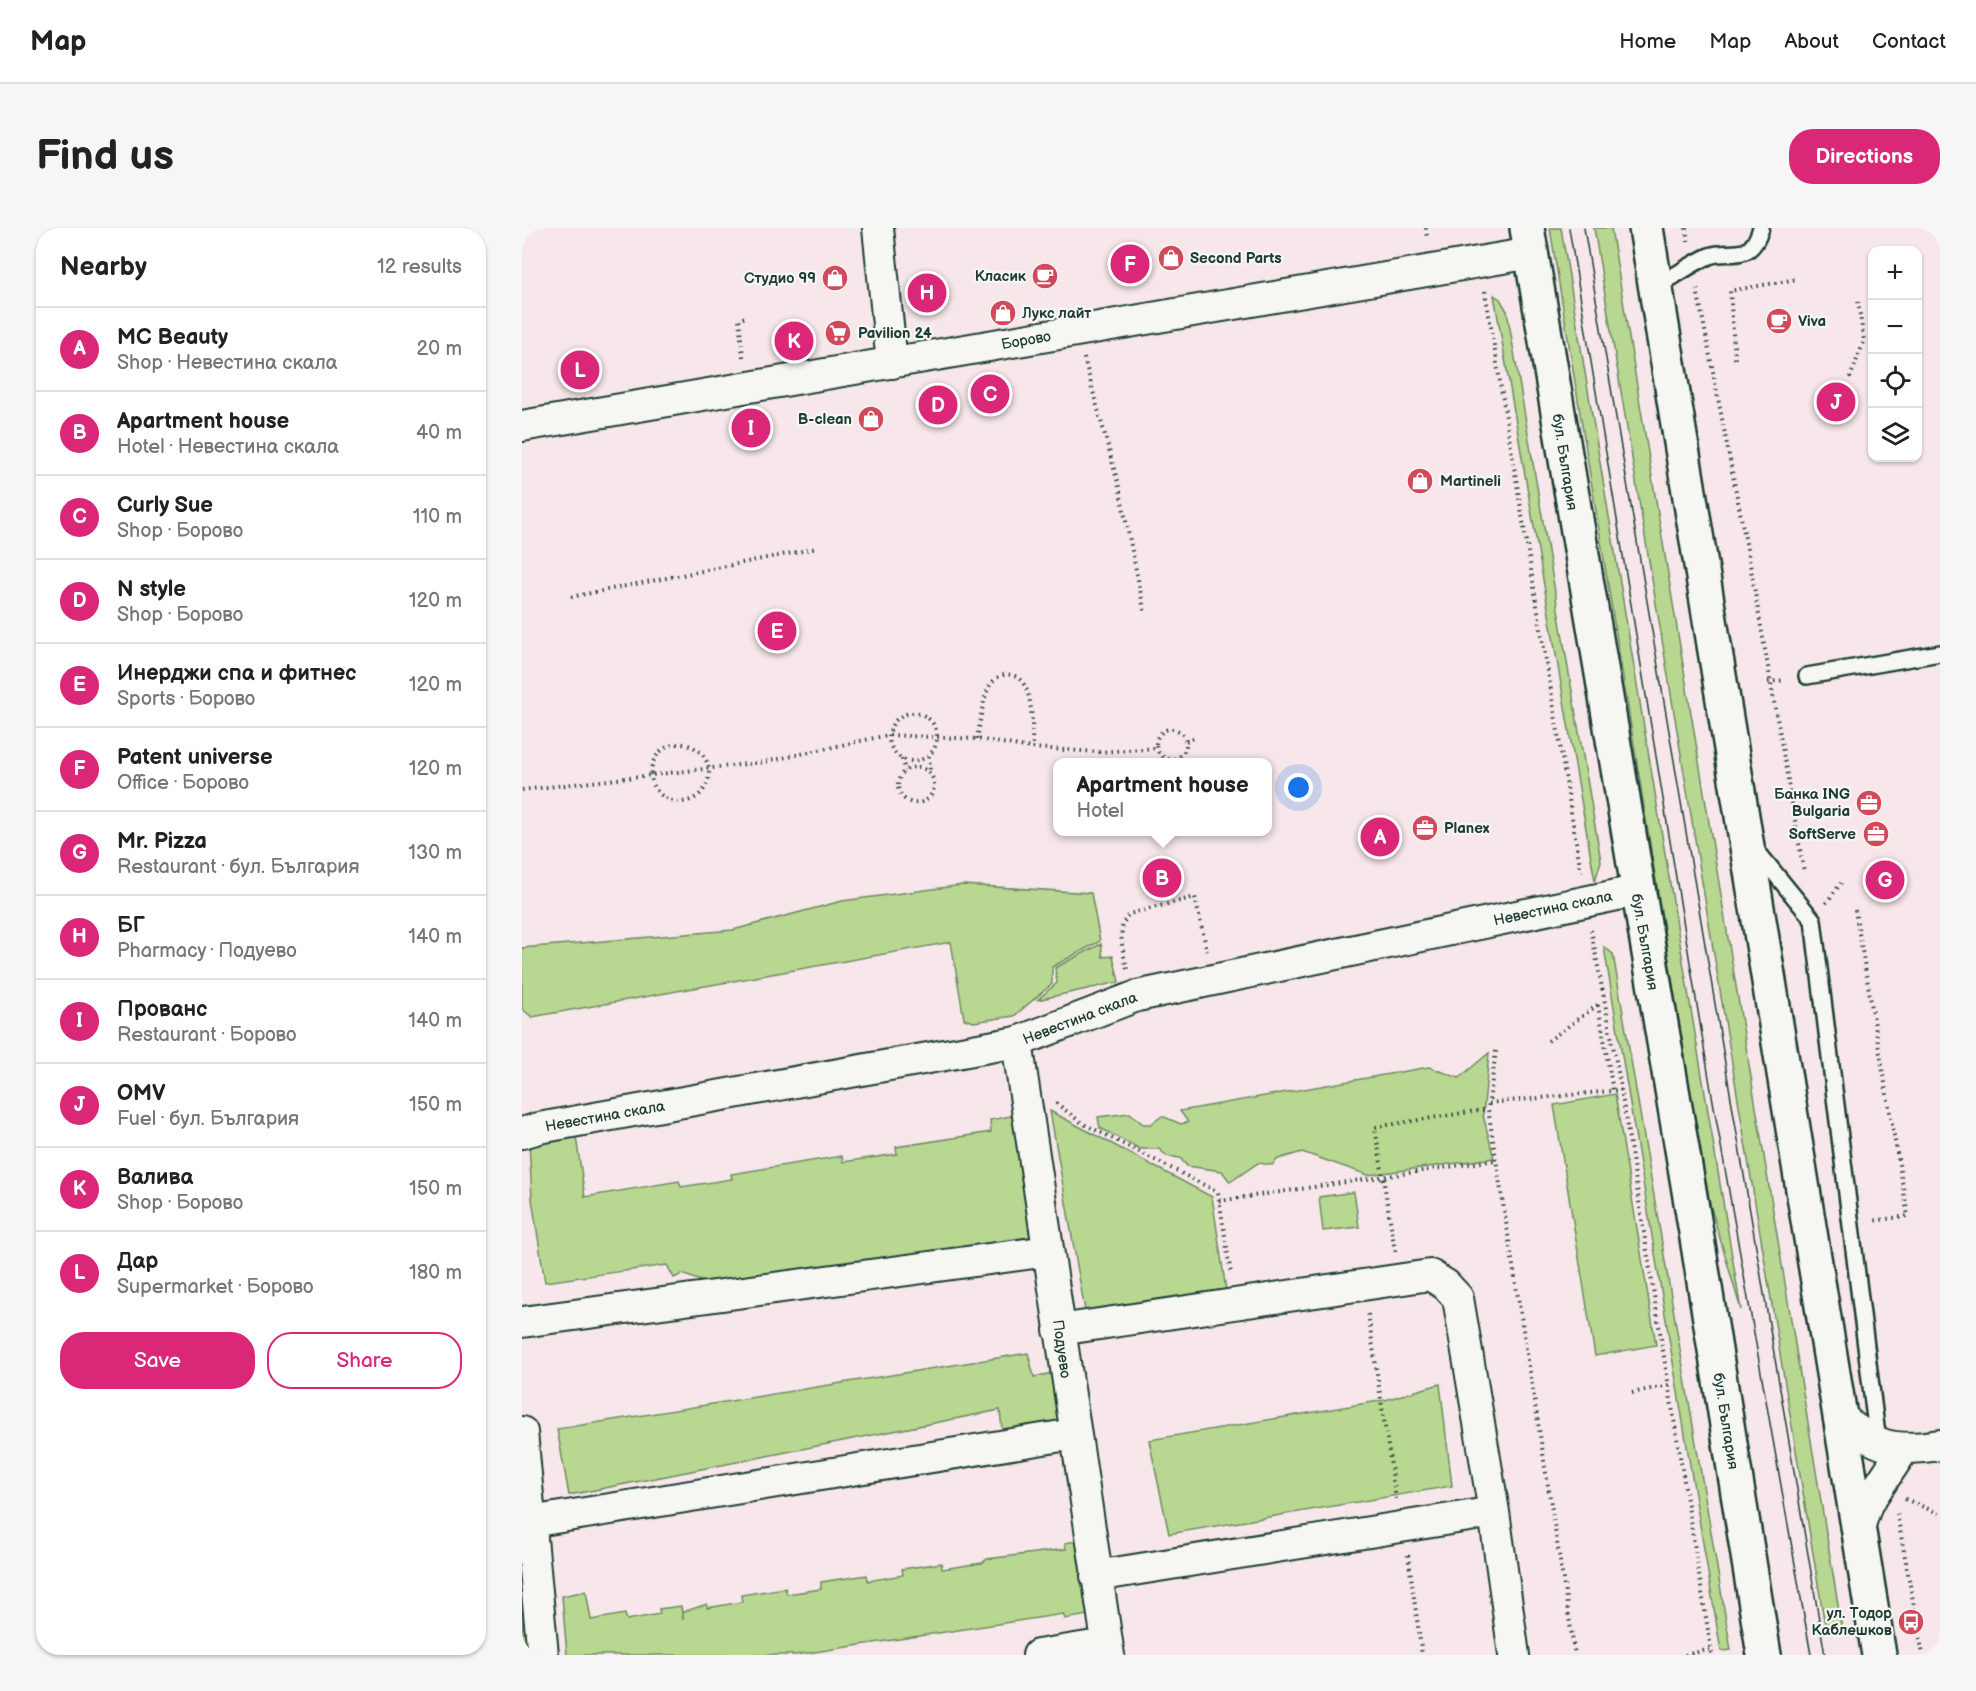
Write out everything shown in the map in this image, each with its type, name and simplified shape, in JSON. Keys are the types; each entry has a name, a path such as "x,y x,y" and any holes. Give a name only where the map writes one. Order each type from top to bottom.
{"main road":[{"path":"1646,228 1878,1655"},
{"name":"бул. България","path":"1529,241 1636,891 1697,1238 1764,1655"}],"street":[{"path":"878,228 892,363"},
{"name":"Борово","path":"522,426 1480,262 1529,241"},
{"name":"Невестина скала","path":"522,1133 550,1125 1017,1042 1131,997 1212,978 1636,891"},
{"name":"Подуево","path":"1017,1042 1107,1650"},
{"path":"522,1322 1048,1251"},
{"path":"1059,1330 1430,1275 1446,1285 1458,1298 1494,1512 1514,1655"},
{"path":"1839,1415 1853,1429 1890,1446 1940,1444"},
{"path":"522,1432 543,1655"},
{"path":"530,1522 1074,1434"},
{"path":"1858,1531 1868,1504 1883,1485 1890,1446"},
{"path":"1096,1576 1494,1512"},
{"path":"1038,1655 1107,1650"}],"lane":[{"path":"1656,287 1712,255 1736,255 1758,239 1761,228"},
{"path":"1808,676 1940,653"},
{"path":"1743,835 1813,920 1850,1224 1890,1446"}],"path":[{"path":"1480,262 1586,903 1621,1090 1712,1655"},
{"path":"1692,266 1750,564 1768,682 1813,920"},
{"path":"1735,359 1730,291 1797,279"},
{"path":"1850,378 1864,341 1858,303"},
{"path":"744,359 739,319 746,317"},
{"path":"1083,356 1119,487 1145,614"},
{"path":"571,597 817,548"},
{"path":"977,739 988,690 993,680 1002,675 1012,675 1020,679 1030,700 1032,748"},
{"path":"915,712 932,721 937,737 935,748 929,756 920,760 902,759 894,753 888,735 897,718 915,712"},
{"path":"1168,758 1163,757 1157,748 1158,736 1168,730 1179,732 1186,741"},
{"path":"522,790 764,762 888,735 977,739 1032,748 1099,752 1157,748"},
{"path":"1186,741 1194,738"},
{"path":"1175,758 1183,752 1186,741"},
{"path":"678,744 690,745 700,751 708,768 708,783 702,793 693,800 681,803 660,796 653,786 650,775 658,754 667,747 678,744"},
{"path":"929,756 930,773 934,786 932,792 928,798 915,802 903,796 899,790 900,777 905,771 918,767 930,773"},
{"path":"902,759 905,771"},
{"path":"1128,974 1124,952 1123,921 1129,914 1195,897 1212,978"},
{"path":"1850,1224 1908,1216 1856,910"},
{"path":"1548,1041 1604,1000"},
{"path":"1598,1005 1613,1091"},
{"path":"1496,1051 1488,1109 1575,1655"},
{"path":"1022,1077 1082,1123 1218,1192 1235,1304"},
{"path":"1489,1103 1621,1090"},
{"path":"1399,1280 1376,1127 1488,1109"},
{"path":"1219,1202 1496,1160"},
{"path":"1364,1285 1422,1655"},
{"path":"1632,1393 1669,1385"},
{"path":"1883,1485 1940,1514"},
{"path":"1883,1485 1897,1511 1923,1655"},
{"path":"1685,1655 1711,1649"}],"green space":[{"path":"1550,228 1561,228 1741,1310 1707,1194"},
{"path":"1594,228 1611,228 1842,1629 1826,1632"},
{"path":"1494,295 1500,299 1507,311 1601,861 1595,881"},
{"path":"963,885 1091,893 1100,941 1052,967 1052,984 1014,1016 974,1022 964,1019 951,942 532,1017 522,1009 522,948 733,930 842,901"},
{"path":"1101,944 1103,957 1113,956 1119,982 1037,1000 1057,983 1055,968"},
{"path":"1604,947 1613,954 1731,1650 1721,1651"},
{"path":"1489,1053 1483,1115 1494,1158 1368,1175 1302,1152 1278,1159 1272,1165 1258,1163 1230,1182 1222,1171 1187,1166 1180,1158 1167,1156 1159,1149 1140,1149 1100,1128 1098,1117 1130,1113 1143,1124 1151,1124 1162,1116 1181,1124 1188,1122 1180,1111 1429,1067 1459,1078"},
{"path":"1615,1094 1656,1345 1595,1356 1554,1105"},
{"path":"1050,1111 1212,1197 1226,1290 1085,1311"},
{"path":"1026,1113 1046,1250 709,1284 682,1274 674,1278 667,1265 545,1282 532,1199 529,1142 575,1130 585,1197 679,1181 681,1187 732,1179 731,1174 842,1156 843,1162 897,1154 896,1147 991,1132 990,1120"},
{"path":"1354,1192 1359,1227 1323,1231 1319,1197"},
{"path":"1028,1353 1034,1377 1061,1371 1069,1429 1003,1440 1000,1410 569,1495 557,1429"},
{"path":"1440,1384 1452,1486 1169,1534 1149,1440 1385,1400"},
{"path":"522,1521 533,1648 522,1649"},
{"path":"1081,1540 1100,1613 1065,1619 1063,1614 795,1655 567,1655 562,1596 586,1591 591,1620 625,1614 627,1620 660,1614 659,1609 681,1606 683,1620 683,1612 707,1604 707,1608 742,1602 741,1595 785,1588 787,1594 821,1589 821,1582 867,1575 868,1581 903,1575 902,1569 941,1563 942,1569 982,1563 987,1559 1066,1549 1065,1543"}],"tram line":[{"path":"1569,228 1710,1084 1811,1655"},
{"path":"1584,228 1825,1655"}],"place":[{"name":"Second Parts","path":"1171,258"},
{"name":"Patent universe","path":"1130,264"},
{"name":"Класик","path":"1045,276"},
{"name":"Студио 99","path":"835,278"},
{"name":"БГ","path":"927,293"},
{"name":"Лукс лайт","path":"1003,313"},
{"name":"Viva","path":"1779,321"},
{"name":"Pavilion 24","path":"838,333"},
{"name":"Валива","path":"794,341"},
{"name":"Дар","path":"580,370"},
{"name":"Curly Sue","path":"990,394"},
{"name":"OMV","path":"1836,402"},
{"name":"N style","path":"938,405"},
{"name":"B-clean","path":"871,419"},
{"name":"Прованс","path":"751,428"},
{"name":"Martineli","path":"1420,481"},
{"name":"Инерджи спа и фитнес","path":"777,631"},
{"name":"Банка ING Bulgaria","path":"1869,803"},
{"name":"Planex","path":"1425,828"},
{"name":"SoftServe","path":"1876,834"},
{"name":"MC Beauty","path":"1380,837"},
{"name":"Apartment house","path":"1162,878"},
{"name":"Mr. Pizza","path":"1885,880"},
{"name":"ул. Тодор Каблешков","path":"1911,1622"}]}
